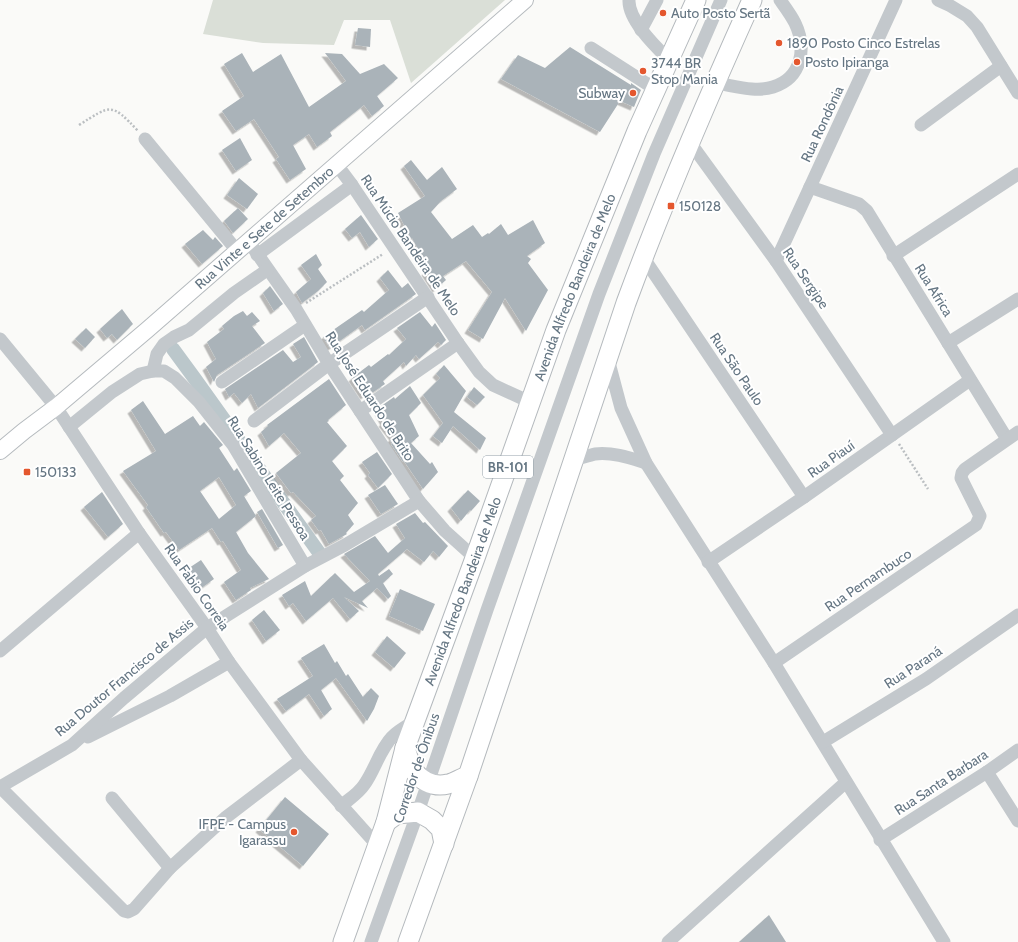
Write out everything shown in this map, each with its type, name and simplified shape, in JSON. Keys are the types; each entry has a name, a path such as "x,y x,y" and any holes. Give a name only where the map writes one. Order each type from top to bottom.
{"highway":[{"name":"Avenida Alfredo Bandeira de Melo","path":"343,942 386,822 405,748 475,558 556,330 637,131 696,0"},
{"path":"408,942 468,776 573,460 643,257 689,141 752,0"},
{"path":"405,748 412,767 419,776 428,783 438,786 448,784 468,776"},
{"path":"386,822 397,814 418,812 432,820 441,829 444,844"}],"main road":[{"name":"Rua Vinte e Sete de Setembro","path":"0,451 56,407 159,319 248,250 337,165 525,0"}],"street":[{"path":"629,0 629,6 641,30 669,60"},
{"path":"641,30 657,0"},
{"name":"Corredor de Ônibus","path":"371,942 418,812 489,603 599,294 654,154 721,0"},
{"path":"715,83 754,89 765,88 773,87 784,82 792,75 798,66 801,53 801,40 795,23 780,0"},
{"name":"Rua Rondônia","path":"776,261 896,0"},
{"path":"938,0 967,16 977,27 1018,93"},
{"path":"591,48 655,90"},
{"path":"921,125 1001,66"},
{"name":"Rua José Eduardo de Brito","path":"145,139 267,270 296,309 329,364 419,501 445,531 475,558"},
{"name":"Rua Sergipe","path":"689,141 776,261 892,434"},
{"name":"Rua Múcio Bandeira de Melo","path":"337,165 479,372 493,385 530,402"},
{"path":"893,256 1018,174"},
{"path":"248,250 352,185"},
{"name":"Rua Africa","path":"810,187 863,207 970,380 1013,435"},
{"name":"Rua São Paulo","path":"643,257 804,497"},
{"path":"69,427 112,392 140,374 152,371 157,354 164,344 174,337 189,330 234,293 267,270"},
{"path":"254,420 329,364 428,297"},
{"path":"948,343 1018,299"},
{"path":"222,382 306,325"},
{"name":"Rua Fabio Correia","path":"0,338 56,407 139,533 207,628 229,662 301,760 377,846"},
{"path":"360,411 458,343"},
{"path":"608,358 621,408 646,463 774,663 823,742 880,840 944,942"},
{"name":"Rua Sabino Leite Pessoa","path":"152,371 164,371 174,378 214,419 233,445 305,566"},
{"name":"Rua Piauí","path":"708,562 804,497 970,380"},
{"name":"Rua Pernambuco","path":"774,663 976,525 980,516 961,478 962,473 964,469 1013,435"},
{"path":"573,460 596,454 607,454 624,456 646,463"},
{"name":"Rua Doutor Francisco de Assis","path":"0,787 72,745 124,698 207,628 305,566 345,545 419,501"},
{"path":"0,651 139,533"},
{"name":"Rua Paraná","path":"823,742 926,680 1018,615"},
{"path":"72,745 170,696 229,662"},
{"path":"341,806 364,785 392,737 415,721"},
{"name":"Rua Santa Barbara","path":"880,840 987,772 1018,750"},
{"path":"0,787 124,911 128,912 134,909 170,868 225,818 301,760"},
{"path":"987,772 1018,821"},
{"path":"668,942 846,782"},
{"path":"112,798 170,868"}],"path":[{"path":"79,125 102,110 112,109 122,114 145,139"},
{"path":"296,309 394,248"},
{"path":"892,434 928,489"}],"shaded area":[{"path":"213,0 505,0 411,83 390,20 344,20 334,45 263,43 203,34"}],"building":[{"path":"358,28 371,29 370,47 355,45"},
{"path":"570,47 641,90 634,107 620,101 600,132 501,79 518,55 545,68"},
{"path":"242,53 253,72 281,54 309,107 346,81 325,53 342,54 360,74 384,64 398,78 377,96 384,106 372,116 364,105 330,132 332,136 317,147 309,134 293,145 306,169 290,180 276,159 279,157 254,119 236,131 222,111 244,96 224,64"},
{"path":"240,138 252,160 236,171 222,150"},
{"path":"411,160 427,180 442,167 457,189 441,201 431,212 452,239 473,225 482,237 488,233 489,234 501,224 508,235 533,220 545,243 527,256 531,259 528,263 548,290 526,331 505,298 483,339 468,330 492,292 466,261 443,276 446,280 436,289 425,272 429,269 412,238 411,239 398,213 425,196 404,166"},
{"path":"239,178 258,194 247,209 227,195"},
{"path":"238,208 248,219 233,233 224,221"},
{"path":"361,215 378,239 369,247 360,232 352,238 345,229"},
{"path":"203,230 213,240 215,237 223,246 202,264 185,244"},
{"path":"316,254 322,265 318,269 327,282 302,303 296,292 311,279 301,265"},
{"path":"388,270 402,288 408,283 416,294 365,330 362,325 330,348 323,337 362,310 364,312 389,290 380,278"},
{"path":"270,286 283,304 274,311 263,293"},
{"path":"122,309 133,324 117,340 112,334 107,338 100,329"},
{"path":"243,311 247,316 252,312 260,321 252,326 265,343 217,375 214,382 206,367 216,359 207,342 224,329 222,326"},
{"path":"420,312 432,327 435,323 446,340 441,345 438,342 419,359 416,355 406,366 404,362 383,381 385,384 369,395 368,393 364,396 352,378 369,365 371,367 388,354 389,355 406,339 397,328"},
{"path":"86,328 95,337 85,348 75,339"},
{"path":"304,337 318,362 258,408 251,394 242,403 234,393 229,397 225,389 283,350 293,362 301,357 293,344"},
{"path":"444,365 466,391 454,412 486,438 480,450 453,426 442,443 433,436 443,423 423,395 440,378 436,374"},
{"path":"329,379 346,405 327,422 347,446 332,461 344,476 340,480 358,503 348,515 354,524 346,533 347,534 329,544 321,530 319,531 311,520 316,516 293,492 291,493 276,473 301,453 284,433 269,446 261,432 268,426 267,425"},
{"path":"410,386 421,403 409,415 419,436 411,443 430,464 432,462 438,472 423,489 391,444 390,440 393,437 382,423 384,422 377,409 394,397 395,399"},
{"path":"474,387 485,397 477,405 467,397"},
{"path":"143,401 165,434 193,416 200,426 204,422 223,445 219,448 234,471 237,468 251,491 244,496 256,516 236,532 248,553 269,579 250,588 251,590 236,600 224,582 241,570 223,541 221,542 212,528 179,550 166,532 164,533 146,507 148,505 123,471 156,451 131,410","holes":["219,477 236,505 219,519 200,491"]},
{"path":"377,452 392,474 378,488 368,475 370,473 362,462"},
{"path":"385,485 398,504 381,514 368,495"},
{"path":"468,490 480,501 461,521 451,508"},
{"path":"102,492 123,524 108,537 84,507"},
{"path":"262,509 283,545 278,548 257,512"},
{"path":"415,513 423,523 425,522 448,546 439,557 433,551 424,562 407,549 378,574 379,576 389,569 393,574 383,583 391,596 388,599 377,588 362,601 368,608 344,597 359,611 350,619 333,598 306,621 293,603 289,606 282,595 305,581 311,596 335,573 354,592 370,581 344,554 375,536 388,553 405,538 396,524"},
{"path":"201,560 214,579 200,589 189,568"},
{"path":"400,589 435,604 423,631 389,616"},
{"path":"264,610 280,630 266,641 252,620"},
{"path":"387,636 406,653 394,668 375,652"},
{"path":"324,644 335,663 337,661 346,676 348,674 363,697 371,688 379,696 367,721 336,678 321,690 332,709 324,716 309,694 286,711 277,699 313,676 301,658"},
{"name":"IFPE - Campus Igarassu","path":"285,797 329,834 303,866 259,829"},
{"path":"769,915 786,942 739,942"}],"waterway":[{"path":"173,349 320,554"}],"place":[{"name":"Auto Posto Sertã","path":"663,13"},
{"name":"1890 Posto Cinco Estrelas","path":"779,43"},
{"name":"Posto Ipiranga","path":"797,62"},
{"name":"3744 BR Stop Mania","path":"643,71"},
{"name":"Subway","path":"633,93"},
{"name":"150128","path":"671,206"},
{"name":"150133","path":"27,472"},
{"name":"IFPE - Campus Igarassu","path":"294,832"}]}
